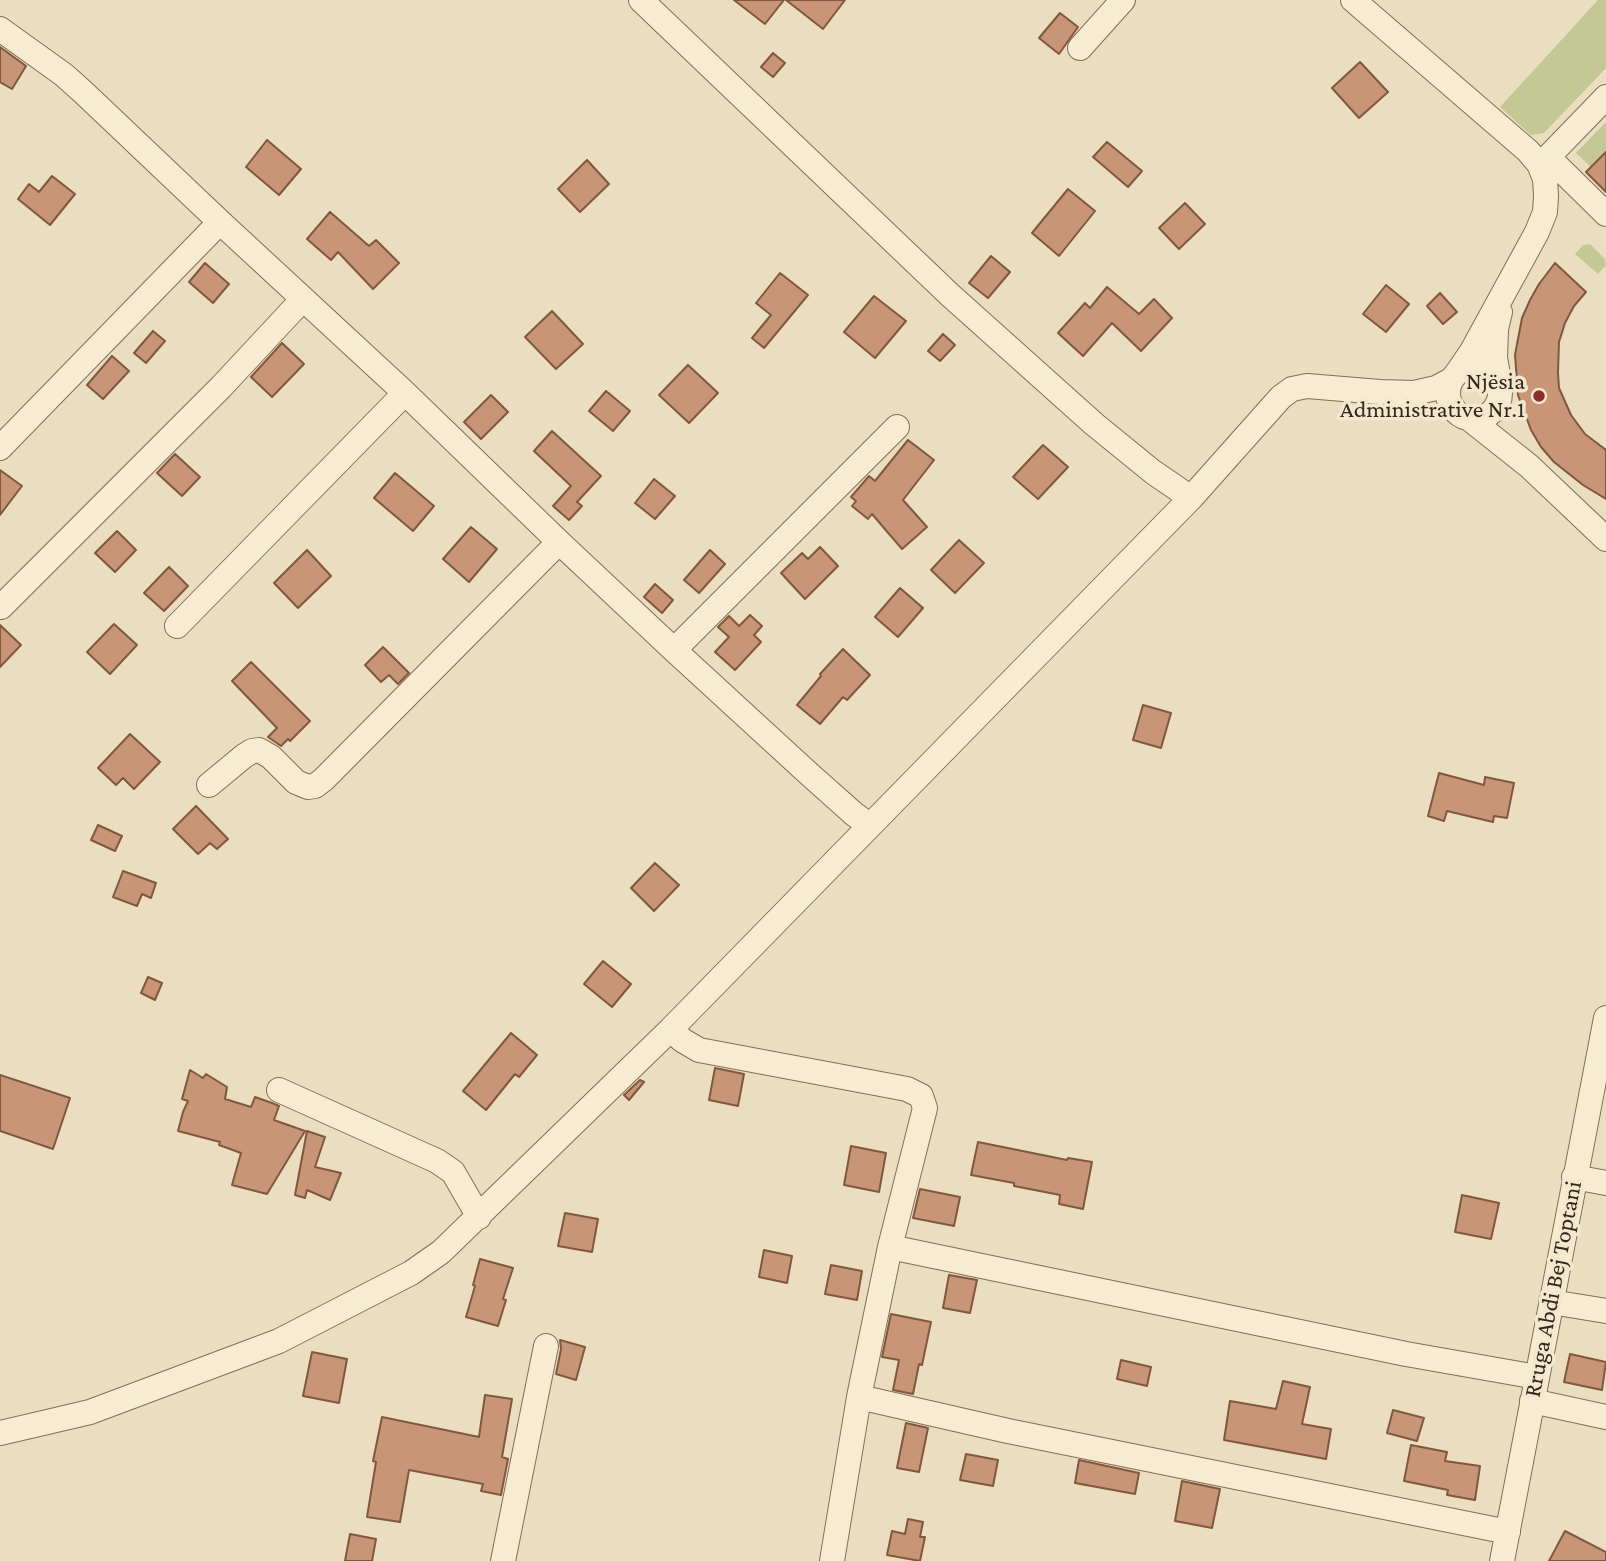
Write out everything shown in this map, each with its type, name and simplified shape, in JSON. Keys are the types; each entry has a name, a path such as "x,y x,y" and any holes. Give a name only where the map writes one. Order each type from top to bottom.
{"street":[{"path":"641,0 969,312 1094,425 1191,498"},
{"path":"1080,48 1123,0"},
{"path":"1353,0 1528,151 1606,214"},
{"path":"0,29 64,75 405,393 558,542 808,773 869,825"},
{"path":"1543,161 1606,97"},
{"path":"1543,161 1545,212 1538,232 1472,351 1454,376 1448,388 1448,397 1450,405 1529,466 1606,539"},
{"path":"0,448 220,222"},
{"path":"1505,291 1496,329 1495,358 1504,415 1515,444 1529,466"},
{"path":"1,607 221,387 303,299"},
{"path":"0,1433 90,1412 279,1341 411,1273 441,1252 671,1029 1191,498 1281,397 1292,389 1307,386 1380,393 1414,393 1436,388 1465,368 1473,366 1496,377 1500,391 1495,410 1480,419 1380,393"},
{"path":"177,626 405,393"},
{"path":"674,650 897,427"},
{"path":"1572,507 1606,519"},
{"path":"208,785 244,755 259,750 271,757 302,786 315,786 558,542"},
{"name":"Rruga Abdi Bej Toptani","path":"1502,1561 1606,1018"},
{"path":"671,1029 682,1040 699,1050 907,1089 921,1096 925,1108 890,1247 859,1397 832,1561"},
{"path":"279,1090 437,1161 453,1172 479,1217"},
{"path":"1574,1177 1606,1183"},
{"path":"890,1247 1406,1354 1534,1389 1606,1417"},
{"path":"1551,1302 1606,1311"},
{"path":"503,1561 546,1346"},
{"path":"859,1397 1507,1532"}],"green space":[{"path":"1598,0 1606,0 1606,68 1544,133 1531,135 1500,107"},
{"path":"1606,122 1606,152 1591,167 1576,153"},
{"path":"1590,244 1605,259 1606,265 1598,274 1575,254 1583,245"}],"building":[{"path":"734,0 784,0 765,24"},
{"path":"786,0 845,0 823,29"},
{"path":"1060,13 1078,27 1059,54 1039,38"},
{"path":"0,47 26,66 12,89 0,82"},
{"path":"773,53 785,63 773,77 761,67"},
{"path":"1360,62 1388,92 1359,118 1332,88"},
{"path":"267,140 301,169 279,195 246,167"},
{"path":"1107,142 1142,171 1128,187 1093,157"},
{"path":"1606,152 1606,192 1586,172"},
{"path":"587,160 609,184 580,212 558,189"},
{"path":"52,176 75,194 50,225 18,199 29,184 39,192"},
{"path":"1068,189 1095,211 1059,256 1032,233"},
{"path":"1185,203 1205,224 1179,249 1159,228"},
{"path":"330,212 369,246 376,240 399,263 373,289 338,252 331,260 307,239"},
{"path":"991,256 1010,272 988,298 969,283"},
{"path":"205,263 229,284 213,303 189,282"},
{"path":"1555,263 1586,292 1574,306 1559,342 1559,388 1571,415 1585,434 1606,450 1606,499 1554,462 1541,447 1531,430 1518,395 1515,355 1522,318 1539,284"},
{"path":"780,273 808,295 764,348 752,338 771,315 756,303"},
{"path":"1386,285 1409,304 1386,332 1363,314"},
{"path":"1107,287 1139,314 1154,299 1172,318 1141,351 1112,323 1083,356 1058,333 1085,303 1090,308"},
{"path":"1440,293 1457,312 1443,324 1427,306"},
{"path":"874,296 906,321 875,358 844,332"},
{"path":"552,311 583,344 556,369 525,337"},
{"path":"153,331 165,341 146,363 134,353"},
{"path":"943,334 955,345 940,361 928,351"},
{"path":"282,343 304,364 272,397 251,377"},
{"path":"112,356 129,371 103,399 87,385"},
{"path":"688,365 718,393 689,423 659,395"},
{"path":"606,391 630,411 613,431 589,411"},
{"path":"491,395 508,412 481,439 464,422"},
{"path":"552,431 601,476 577,502 582,506 569,520 553,506 571,486 534,451"},
{"path":"908,440 934,460 903,500 927,527 902,549 872,514 868,519 852,506 856,501 851,497 869,476 875,481"},
{"path":"1043,445 1068,467 1038,499 1013,477"},
{"path":"175,454 200,477 182,496 157,473"},
{"path":"0,470 22,486 0,515"},
{"path":"395,473 434,506 413,531 374,498"},
{"path":"654,479 675,496 655,519 635,503"},
{"path":"471,527 497,549 469,582 443,559"},
{"path":"117,531 136,550 115,572 95,553"},
{"path":"959,540 984,563 955,593 931,570"},
{"path":"820,547 838,566 805,599 781,573 802,553 808,559"},
{"path":"307,550 331,576 298,608 274,583"},
{"path":"710,550 725,564 699,593 684,580"},
{"path":"169,567 188,586 164,611 144,593"},
{"path":"655,584 673,600 662,613 644,597"},
{"path":"900,588 923,608 898,637 875,617"},
{"path":"750,615 762,626 754,635 761,642 735,670 715,652 729,637 718,627 729,616 739,626"},
{"path":"114,624 137,645 110,674 87,652"},
{"path":"0,625 21,645 0,667"},
{"path":"383,647 409,673 398,684 389,675 381,682 365,665"},
{"path":"843,649 870,675 847,700 843,697 820,724 797,705"},
{"path":"251,662 310,721 281,746 268,737 277,728 232,681"},
{"path":"1143,705 1171,713 1161,748 1133,740"},
{"path":"130,734 160,762 134,789 123,778 116,785 98,768"},
{"path":"1439,773 1484,785 1485,777 1514,783 1507,818 1494,816 1493,822 1447,811 1444,821 1428,816"},
{"path":"196,806 228,839 217,849 210,843 198,854 173,829"},
{"path":"98,825 122,836 115,851 91,840"},
{"path":"655,863 679,885 654,911 631,888"},
{"path":"123,871 156,883 151,898 142,894 137,906 113,897"},
{"path":"603,961 631,984 612,1007 584,984"},
{"path":"148,977 162,983 155,1000 141,993"},
{"path":"511,1033 537,1055 519,1077 515,1074 486,1110 463,1091"},
{"path":"715,1068 744,1074 738,1106 709,1100"},
{"path":"190,1070 203,1078 206,1074 227,1087 225,1099 251,1107 255,1097 279,1106 274,1120 305,1131 267,1194 232,1185 241,1153 219,1145 220,1142 178,1131 188,1101 182,1099"},
{"path":"0,1075 70,1098 53,1149 0,1131"},
{"path":"640,1080 644,1082 629,1100 624,1095"},
{"path":"307,1131 325,1137 315,1167 341,1173 330,1200 307,1190 305,1198 295,1195"},
{"path":"978,1142 1067,1160 1092,1162 1083,1209 1059,1204 1060,1195 971,1175"},
{"path":"851,1146 886,1153 879,1192 844,1185"},
{"path":"920,1189 960,1197 954,1226 913,1218"},
{"path":"1462,1195 1499,1203 1491,1239 1455,1232"},
{"path":"565,1213 598,1219 592,1252 558,1246"},
{"path":"764,1250 792,1256 787,1283 759,1277"},
{"path":"480,1259 513,1268 498,1326 466,1317"},
{"path":"831,1265 862,1271 857,1300 825,1294"},
{"path":"949,1275 977,1280 970,1313 943,1308"},
{"path":"891,1314 931,1322 913,1394 893,1390 899,1360 882,1357"},
{"path":"560,1340 585,1347 576,1380 556,1374"},
{"path":"312,1352 347,1359 339,1403 303,1396"},
{"path":"1570,1354 1606,1362 1602,1390 1564,1382"},
{"path":"1121,1360 1151,1367 1147,1386 1117,1379"},
{"path":"1283,1381 1310,1387 1302,1424 1331,1429 1326,1459 1224,1440 1230,1401 1276,1409"},
{"path":"485,1395 512,1399 502,1457 508,1459 501,1495 481,1491 483,1484 409,1470 400,1522 367,1517 376,1462 373,1461 382,1417 479,1437"},
{"path":"1393,1410 1424,1418 1417,1441 1387,1433"},
{"path":"906,1423 928,1428 919,1472 897,1468"},
{"path":"1411,1445 1447,1452 1445,1461 1480,1466 1475,1500 1447,1495 1448,1490 1404,1481"},
{"path":"966,1454 998,1460 993,1486 960,1480"},
{"path":"1079,1460 1139,1473 1135,1494 1075,1483"},
{"path":"1182,1481 1220,1489 1212,1528 1175,1521"},
{"path":"908,1519 923,1522 920,1537 925,1537 920,1561 887,1555 892,1531 905,1534"},
{"path":"1565,1531 1606,1552 1606,1561 1549,1561"},
{"path":"350,1534 376,1539 372,1561 345,1561"}],"place":[{"name":"Njësia Administrative Nr.1","path":"1539,396"}]}
